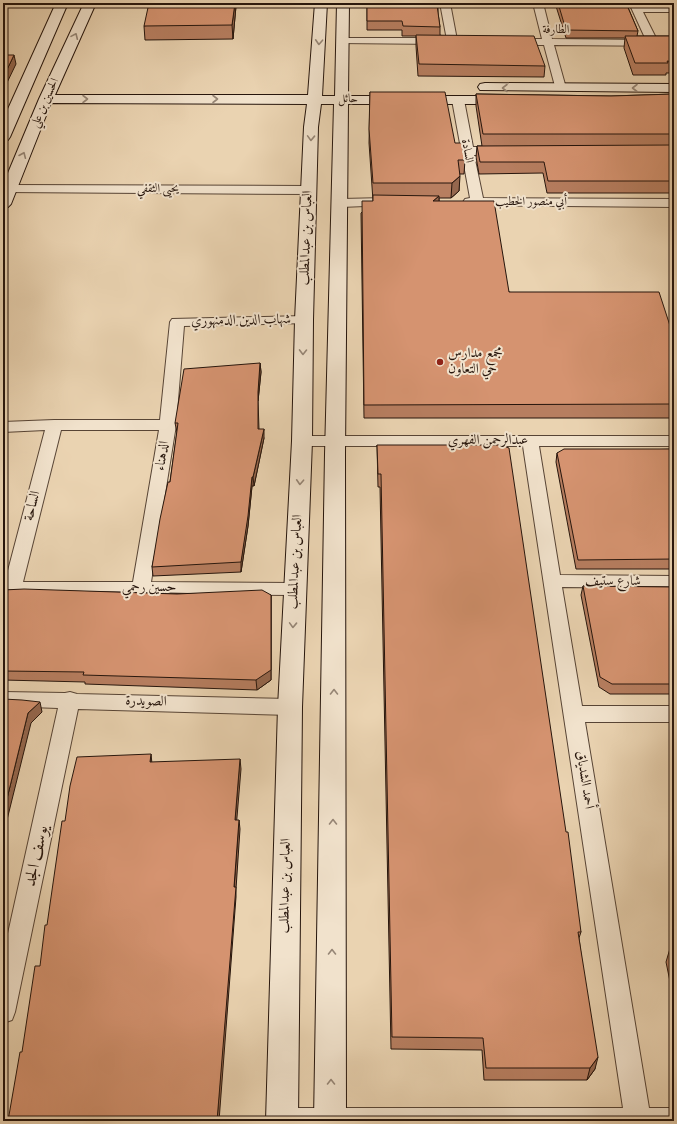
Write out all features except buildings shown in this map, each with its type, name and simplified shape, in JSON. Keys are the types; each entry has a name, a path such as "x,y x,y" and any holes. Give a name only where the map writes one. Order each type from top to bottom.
{"street":[{"name":"الحسين بن علي","path":"3,137 30,72 62,3"},
{"name":"الحسين بن علي","path":"3,204 39,116 90,3"},
{"name":"العباس بن عبدالمطلب","path":"282,1121 290,707 294,589 302,440 304,320 311,128 321,3"},
{"path":"330,1120 336,439 340,202 347,91 342,41 342,3"},
{"path":"342,41 456,41 445,3"},
{"path":"538,3 560,88"},
{"path":"635,6 674,9"},
{"path":"635,6 653,43"},
{"name":"الطارفة","path":"504,42 674,43"},
{"path":"30,72 31,84 43,84 59,71"},
{"path":"381,87 674,88"},
{"name":"حائل","path":"49,93 315,93 347,91 458,100 674,100"},
{"path":"12,116 25,100 39,100 39,116"},
{"name":"السادة","path":"458,100 476,202"},
{"path":"466,151 514,151"},
{"name":"يحيى الثقفي","path":"8,189 309,190"},
{"path":"340,202 401,202"},
{"name":"أبي منصور الخطيب","path":"454,202 674,203"},
{"name":"شهاب الدين الدمنهوري","path":"178,322 304,320"},
{"name":"الدهناء","path":"140,588 168,425 178,322"},
{"name":"الساحة","path":"8,588 54,425"},
{"path":"3,426 168,425"},
{"path":"309,428 336,439 324,451 318,452 311,452 302,440 309,428"},
{"name":"عبدالرحمن الفهري","path":"336,439 674,441"},
{"name":"أحمد الشدياق","path":"530,441 638,1120"},
{"name":"شارع ستيف","path":"552,582 674,582"},
{"name":"حسين رحمي","path":"8,588 294,589"},
{"name":"الصويدرة","path":"3,699 70,699 290,707"},
{"name":"يوسف الجد","path":"3,1012 70,699"},
{"path":"573,714 674,714"},
{"path":"282,1121 674,1121"}],"place":[{"name":"مجمع مدارس حي التعاون","path":"440,362"}]}
